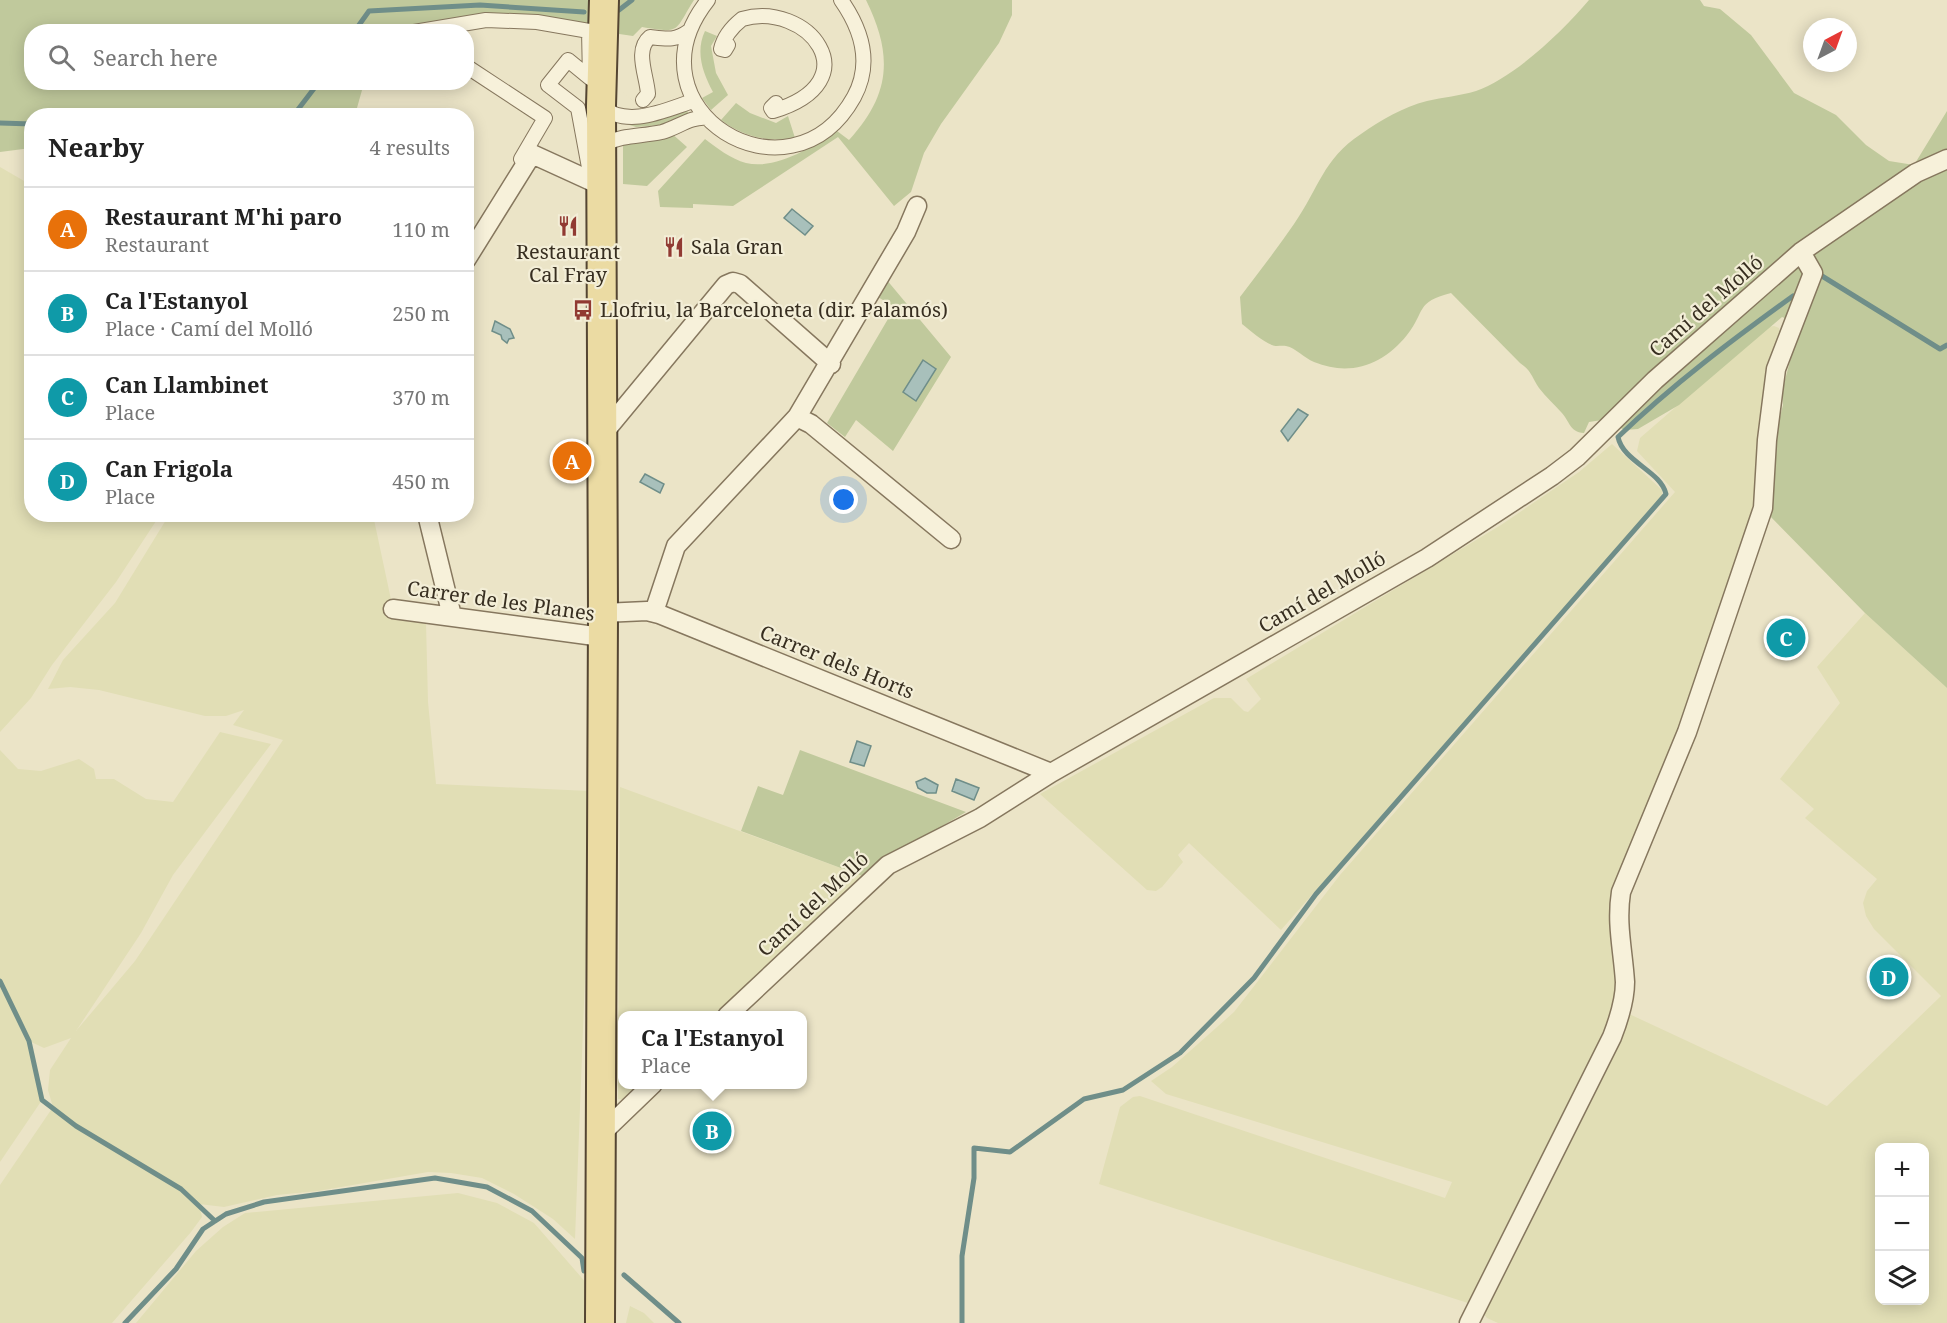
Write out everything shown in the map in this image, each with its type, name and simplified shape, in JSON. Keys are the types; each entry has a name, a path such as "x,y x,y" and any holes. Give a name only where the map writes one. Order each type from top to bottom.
{"main road":[{"path":"600,1323 603,625 597,184 601,145 604,0"}],"street":[{"path":"708,0 689,31 684,55 686,82 693,101 706,118 741,140 764,148 792,147 827,132 844,114 863,74 863,45 850,13 841,0"},
{"path":"728,45 725,50 722,49 730,30 748,14 760,9 792,7 812,24 818,32 825,53 824,72 807,93 785,107 773,111 771,108 776,103"},
{"path":"462,24 486,20 537,22 589,31 590,78 568,60 548,85 578,108 597,184"},
{"path":"643,100 648,94 642,53 645,42 650,37 678,39 689,31"},
{"path":"474,71 545,118 521,159 527,161"},
{"path":"601,106 614,115 636,116 693,101"},
{"path":"601,145 621,137 678,127 697,117 706,118"},
{"path":"474,247 532,154 597,184"},
{"name":"Camí del Molló","path":"732,1011 888,865 980,818 1052,773 1427,558 1552,476 1577,457 1655,380 1801,252 1916,173 1947,159"},
{"path":"654,612 676,546 797,417 831,364 906,232 917,206"},
{"path":"1469,1323 1612,1037 1622,1009 1625,984 1617,919 1621,892 1687,732 1763,508 1767,440 1776,369 1813,273 1801,252"},
{"path":"601,437 726,285 733,282 740,284 831,364"},
{"path":"797,417 811,424 951,539"},
{"path":"429,522 452,616"},
{"name":"Carrer de les Planes","path":"393,609 452,616 603,625"},
{"name":"Carrer dels Horts","path":"603,625 654,612 1052,773"},
{"path":"600,1135 649,1089"}],"shaded area":[{"path":"0,167 24,181 24,522 155,522 116,582 52,665 31,698 0,732"},
{"path":"1768,327 1779,328 1780,333 1754,503 1684,718 1632,848 1620,984 1611,1021 1471,1304 1099,1184 1120,1107 1133,1097 1140,1096 1445,1198 1452,1182 1166,1094 1151,1081 1172,1067 1234,1012 1340,875 1675,492 1637,451 1640,438"},
{"path":"1612,444 1662,490 1662,497 1281,930 1189,843 1178,855 1183,862 1162,887 1156,891 1147,890 1040,794 1214,698 1231,698 1248,712 1261,699 1246,679 1501,525 1579,472"},
{"path":"165,522 374,522 393,609 392,618 426,623 428,702 436,784 589,791 589,871 575,1239 553,1219 514,1194 482,1178 451,1173 428,1172 318,1191 277,1195 224,1207 199,1204 202,1217 112,1323 0,1323 0,1185 53,1107 48,1090 50,1070 71,1038 44,1048 29,1041 42,1100 0,1162 0,750 18,769 41,771 79,759 94,769 96,779 114,779 146,799 173,802 220,732 271,744 173,875 141,933 76,1031 135,961 283,740 233,725 244,710 226,716 205,716 99,690 70,687 48,689 63,660 115,603"},
{"path":"1865,613 1947,688 1947,1323 1498,1323 1487,1318 1482,1312 1627,1013 1827,1106 1941,996 1874,929 1866,916 1863,903 1867,891 1877,879 1805,818 1814,809 1780,779 1840,703 1817,667"},
{"path":"620,787 865,877 720,1011 619,1011"},
{"path":"618,1089 640,1089 628,1100 618,1099"},
{"path":"458,1193 497,1203 534,1223 588,1285 589,1323 136,1323 196,1251 223,1227 245,1213"},
{"path":"630,1306 644,1313 654,1323 626,1323"}],"green space":[{"path":"0,0 694,0 676,28 664,30 642,27 633,36 537,22 474,27 474,24 24,24 24,90 362,90 357,108 24,108 24,149 0,152"},
{"path":"866,0 1012,0 1012,15 999,43 941,124 924,153 911,192 894,206 838,137 733,206 693,204 693,208 660,207 658,191 705,139 735,159 757,164 793,156 837,131 849,140 873,106 880,90 883,73 884,56 881,39"},
{"path":"1589,0 1700,0 1704,6 1720,9 1751,35 1794,93 1836,115 1866,145 1889,161 1914,165 1947,111 1947,688 1865,613 1767,513 1774,441 1783,405 1782,391 1798,331 1793,321 1782,317 1679,405 1638,429 1625,430 1602,420 1589,422 1584,433 1575,431 1564,415 1539,388 1527,369 1451,293 1426,304 1407,335 1387,354 1377,361 1353,368 1327,366 1314,362 1290,347 1274,346 1268,343 1242,324 1240,297 1294,224 1330,164 1348,144 1401,110 1491,85 1522,65 1552,39"},
{"path":"705,31 717,36 711,46 716,73 728,95 711,110 702,98 713,92 700,55"},
{"path":"736,103 750,113 776,123 788,116 795,138 765,139 729,126 721,120"},
{"path":"685,108 687,115 662,125 687,147 647,186 623,184 623,143 672,135 661,125 636,127 623,123 669,116"},
{"path":"886,279 951,357 893,451 856,420 845,437 827,423 895,307 876,296"},
{"path":"800,750 966,812 891,856 865,877 741,831 758,786 783,795"}],"water":[{"path":"792,209 813,226 805,235 784,218"},
{"path":"495,321 510,329 514,338 509,339 507,343 501,335 492,331"},
{"path":"923,360 936,369 916,401 903,392"},
{"path":"1298,409 1308,415 1288,441 1281,431"},
{"path":"645,474 664,484 660,493 640,482"},
{"path":"857,741 871,746 864,766 850,762"},
{"path":"925,778 938,785 936,793 927,793 918,788 916,782"},
{"path":"956,779 979,788 974,800 952,791"}],"waterway":[{"path":"619,10 632,0"},
{"path":"360,24 369,11 480,5 584,12"},
{"path":"299,108 313,90"},
{"path":"0,123 24,124"},
{"path":"1822,276 1940,349 1947,345"},
{"path":"962,1323 962,1256 974,1178 974,1148 1010,1152 1084,1099 1123,1090 1180,1053 1254,978 1316,894 1666,494 1657,479 1621,446 1618,437 1703,364 1793,296"},
{"path":"0,981 29,1041 42,1100 76,1126 181,1189 215,1221"},
{"path":"125,1323 176,1269 203,1229 226,1214 264,1202 435,1178 487,1187 532,1211 582,1258 584,1271"},
{"path":"624,1275 679,1323"}],"place":[{"name":"Restaurant Cal Fray","path":"568,226"},
{"name":"Sala Gran","path":"674,247"},
{"name":"Llofriu, la Barceloneta (dir. Palamós)","path":"583,310"},
{"name":"Restaurant M'hi paro","path":"572,461"},
{"name":"Can Llambinet","path":"1786,638"},
{"name":"Can Frigola","path":"1889,977"},
{"name":"Ca l'Estanyol","path":"712,1131"}]}
